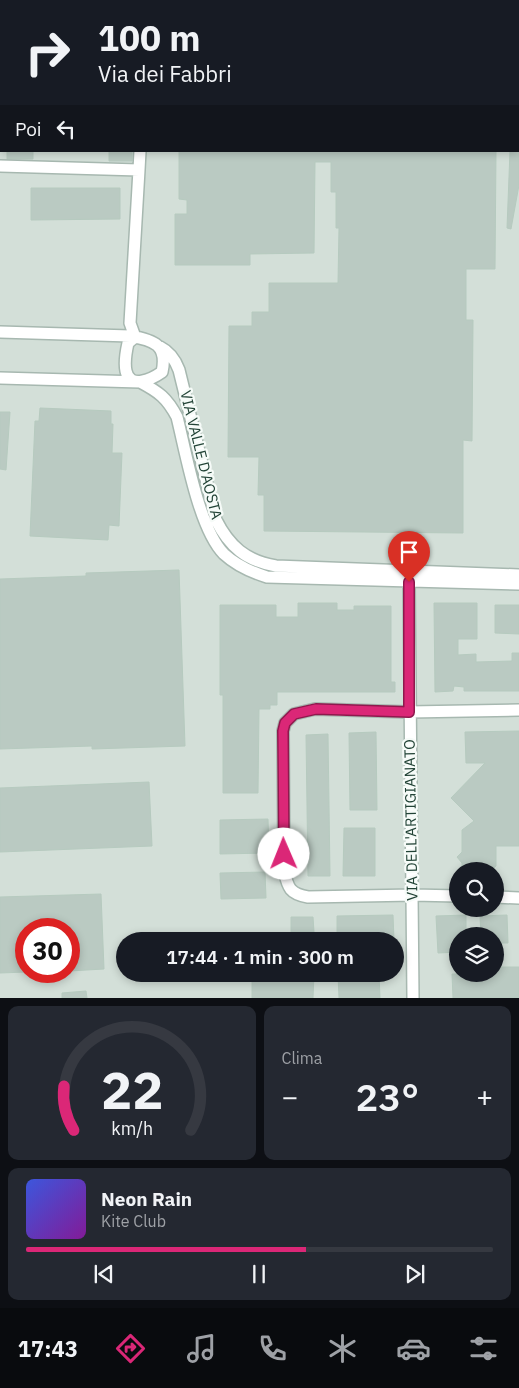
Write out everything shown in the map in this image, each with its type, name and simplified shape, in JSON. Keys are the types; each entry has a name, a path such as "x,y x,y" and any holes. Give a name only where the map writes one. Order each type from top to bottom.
{"street":[{"path":"135,337 130,323 140,152"},
{"path":"0,166 139,170"},
{"name":"VIA VALLE D'AOSTA","path":"0,332 146,338 168,351 175,360 179,370 216,520 228,541 259,563 276,566 519,575"},
{"name":"VIA VALLE D'AOSTA","path":"135,337 128,343 126,372 130,378 160,393 170,404 177,417 207,530 224,555 243,569 267,577 519,584"},
{"name":"VIA VALLE D'AOSTA","path":"0,378 140,382 162,372 164,360 160,347"},
{"name":"VIA DELL'ARTIGIANATO","path":"409,582 413,998"},
{"path":"449,896 308,897 298,895 288,887 284,871 283,731 285,723 294,714 316,709 409,712 519,710"},
{"path":"504,897 519,898"}],"shaded area":[{"path":"0,152 519,152 519,998 0,998"}],"building":[{"path":"7,152 33,152 33,159 7,159"},
{"path":"109,152 132,152 132,161 109,161"},
{"path":"179,152 496,152 495,269 466,269 466,320 473,320 472,441 463,440 463,533 264,531 264,495 258,495 259,457 228,457 229,326 252,326 252,312 269,312 269,283 338,283 339,228 336,228 336,192 331,192 331,162 315,162 314,253 250,254 250,265 175,265 175,214 187,214 187,200 179,199"},
{"path":"510,152 519,152 519,185 511,229 507,228"},
{"path":"31,188 120,188 120,219 31,220"},
{"path":"40,408 111,411 111,424 113,424 112,453 122,453 119,526 109,525 108,540 30,536 35,421 39,421"},
{"path":"0,412 10,412 6,470 0,469"},
{"path":"179,570 185,746 92,749 92,746 0,749 0,579 86,576 86,573"},
{"path":"298,603 337,603 337,610 354,610 354,606 391,606 391,682 395,682 395,692 277,692 277,705 270,705 270,709 259,709 258,793 223,793 223,695 220,695 220,605 276,605 276,617 298,617"},
{"path":"434,603 477,603 477,639 458,639 458,655 476,654 476,662 512,661 512,653 519,653 519,691 464,691 464,687 454,686 453,691 435,692"},
{"path":"495,605 519,605 519,634 495,633"},
{"path":"519,731 519,846 496,846 496,862 461,862 457,857 462,852 462,830 474,821 451,798 485,763 466,763 465,732"},
{"path":"376,732 377,810 350,810 349,733"},
{"path":"328,734 330,876 308,876 306,735"},
{"path":"149,782 152,846 0,852 0,788"},
{"path":"268,819 269,853 220,854 220,820"},
{"path":"344,828 375,828 375,876 343,876"},
{"path":"265,872 266,898 221,899 220,873"},
{"path":"101,894 104,969 80,970 80,918 15,918 15,972 0,973 0,897"},
{"path":"393,915 394,932 337,932 337,916"},
{"path":"504,915 507,915 508,943 504,943 504,927 481,927 480,917 504,917"},
{"path":"436,916 466,917 466,927 449,927 449,952 438,953"},
{"path":"291,917 313,917 314,932 291,932"},
{"path":"504,967 519,967 519,998 453,998 452,982 504,982"},
{"path":"252,982 314,982 313,998 252,998"},
{"path":"338,982 379,982 380,998 339,998"},
{"path":"86,991 87,998 62,998 62,993"}],"route":[{"path":"284,854 283,731 285,723 294,714 316,709 409,712 409,582"}]}
